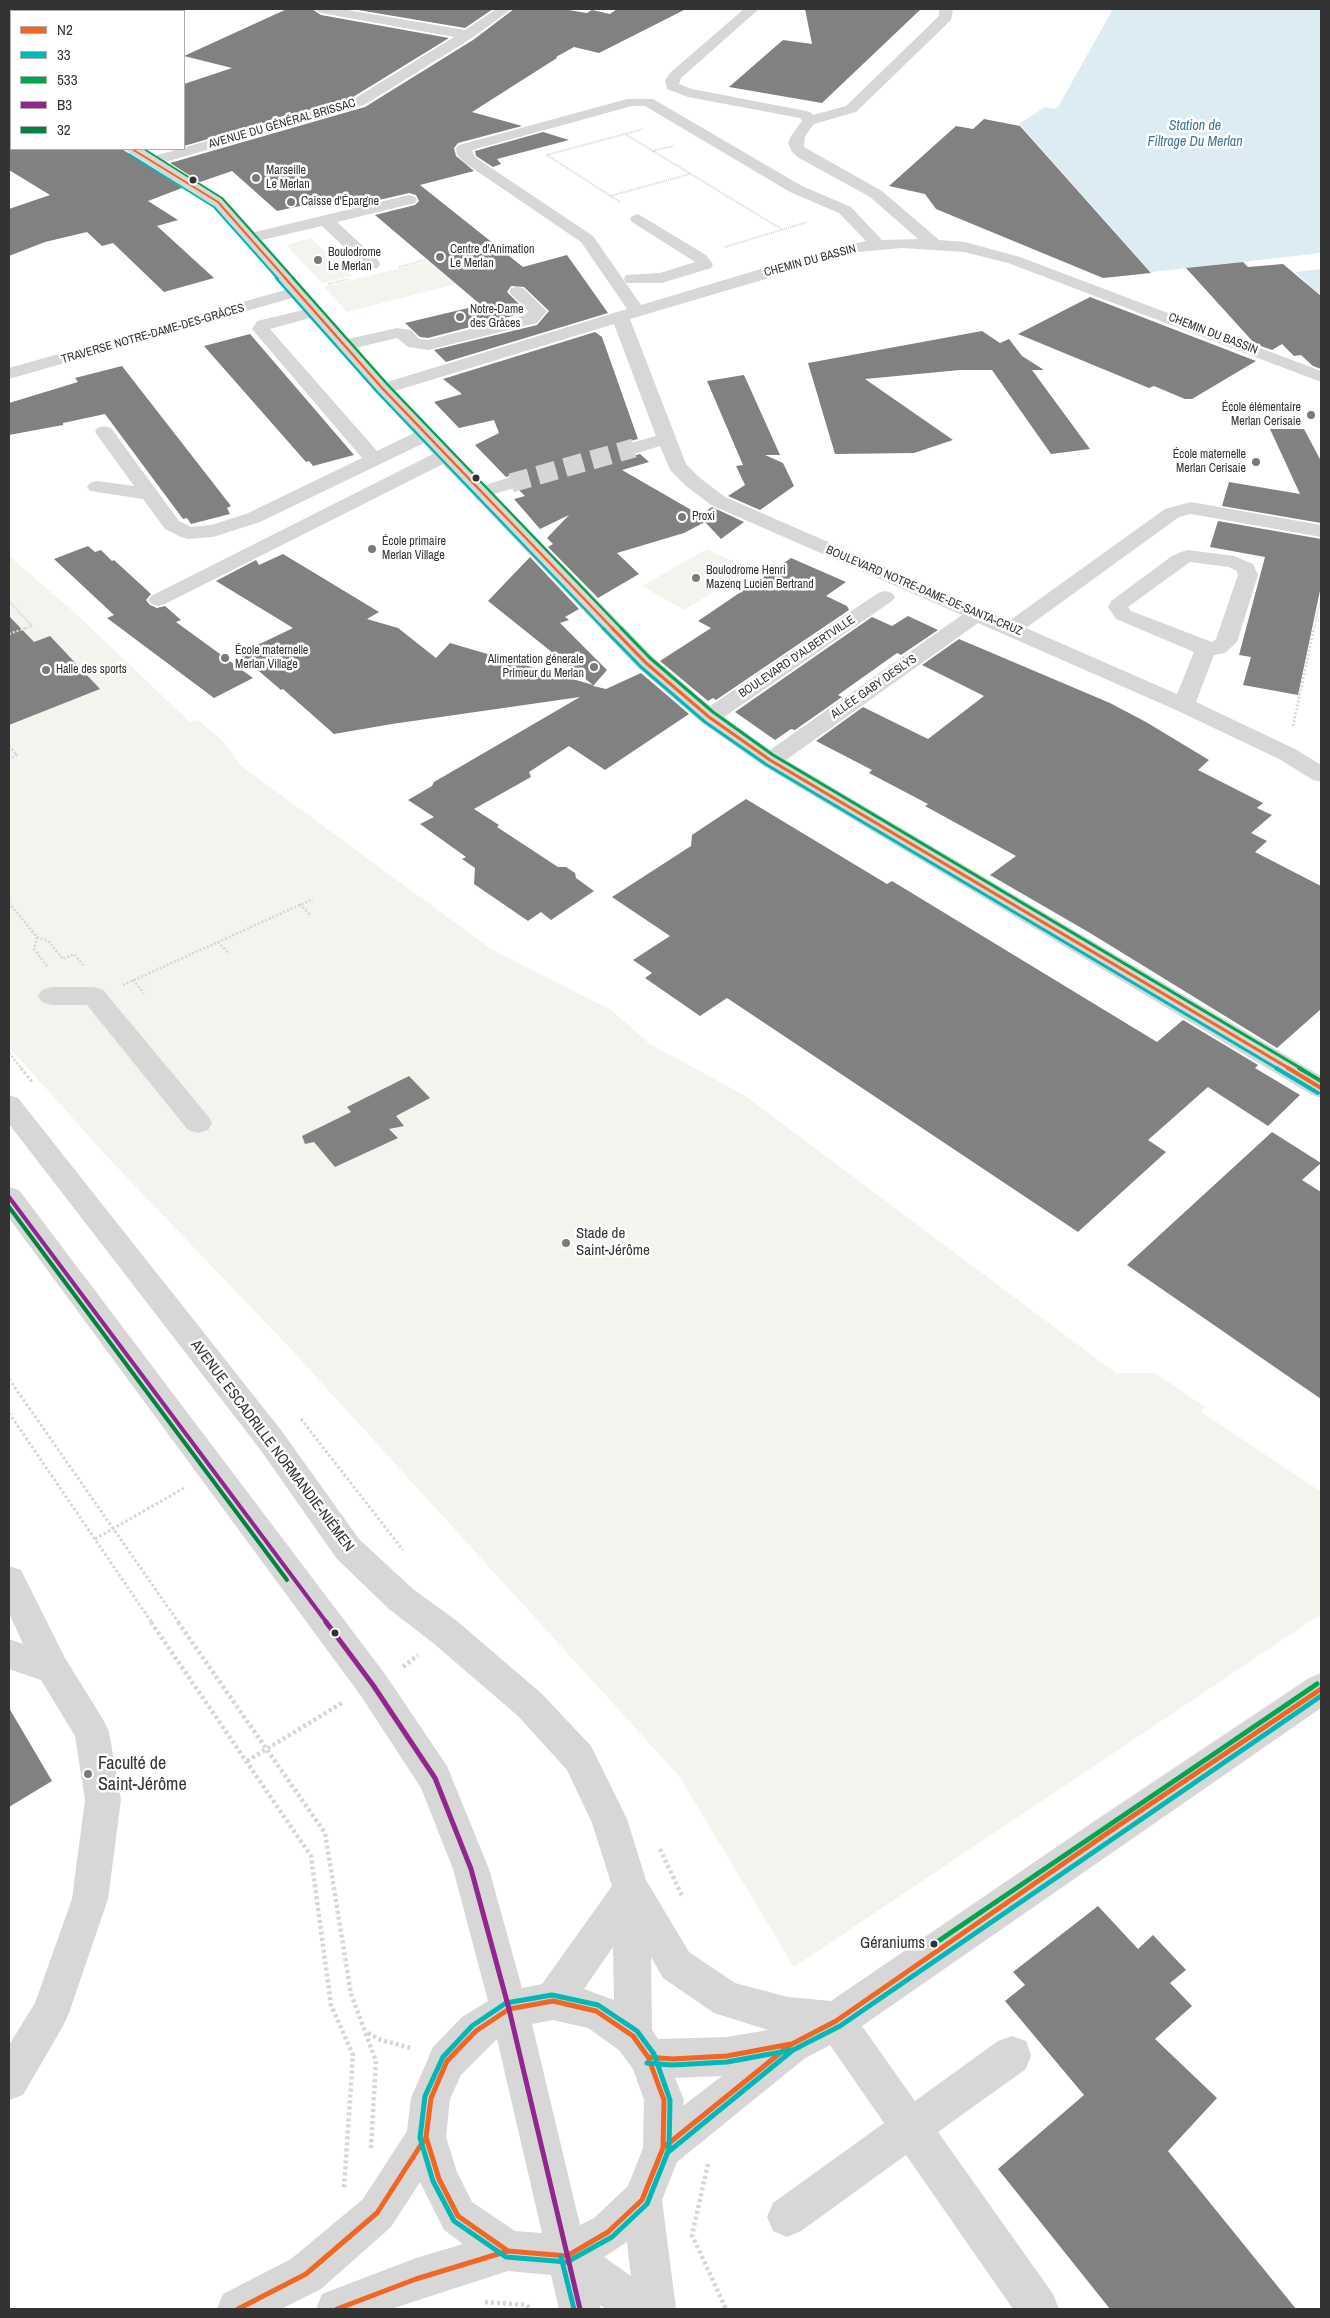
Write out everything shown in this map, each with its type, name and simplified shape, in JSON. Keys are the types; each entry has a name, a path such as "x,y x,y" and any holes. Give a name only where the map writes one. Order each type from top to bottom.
{"street":[{"path":"321,9 467,35"},
{"name":"AVENUE DU GÉNÉRAL BRISSAC","path":"153,161 359,102 506,9"},
{"path":"752,9 676,75 672,80 672,86 688,92 805,115 809,121"},
{"path":"933,244 876,194 804,155 798,149 798,136 809,121 851,109 946,17 946,9"},
{"path":"638,219 700,258 705,264 662,278 626,273 586,239 470,160 464,148 632,102 648,102 796,189 845,210 878,245"},
{"path":"134,150 218,202 252,238 296,292 383,389 480,492 559,571 646,663 709,716 770,760 1321,1088"},
{"path":"252,238 409,200"},
{"path":"325,220 372,264"},
{"name":"BOULEVARD NOTRE-DAME-DE-SANTA-CRUZ","path":"586,239 626,273 629,314 666,439 677,466 693,482 718,500 1184,706 1286,754 1321,775"},
{"name":"CHEMIN DU BASSIN","path":"383,389 834,252 878,245 933,244 965,247 1014,260 1321,377"},
{"name":"TRAVERSE NOTRE-DAME-DES-GRÂCES","path":"9,374 296,292"},
{"path":"344,345 397,333 405,334 414,343 428,345 531,318 538,311 516,292"},
{"path":"314,312 263,325 261,329 374,460"},
{"path":"104,432 172,525 188,533 213,531 252,518 426,435"},
{"path":"634,448 666,439"},
{"path":"158,600 445,455"},
{"path":"480,492 511,483"},
{"path":"97,487 149,494"},
{"path":"1011,629 1172,513 1192,508 1321,531"},
{"path":"1188,556 1234,562 1246,568 1248,575 1226,642 1217,648 1206,649 1123,615 1118,608 1121,601 1179,560 1188,556"},
{"name":"BOULEVARD D'ALBERTVILLE","path":"709,716 885,597"},
{"name":"ALLÉE GABY DESLYS","path":"770,760 978,614"},
{"path":"1184,706 1206,649"},
{"path":"51,996 94,996 198,1123"},
{"name":"AVENUE ESCADRILLE NORMANDIE-NIÉMEN","path":"9,1105 270,1439 348,1549 401,1598 445,1632 530,1705 579,1758 609,1819 631,1890 640,2047 664,2100 663,2148 642,2200 608,2232 567,2256"},
{"path":"9,1197 373,1685 435,1778 471,1869 509,2009 580,2309"},
{"path":"9,1580 53,1669 92,1732 103,1800 90,1899 50,2013 9,2081"},
{"path":"9,1654 53,1669"},
{"path":"663,2148 790,2045 836,2020 1321,1689"},
{"path":"553,2001 631,1890 676,1965 727,2000 788,2016 836,2020"},
{"path":"508,2250 458,2216 439,2179 426,2137 432,2098 447,2061 476,2031 509,2009 553,2001 596,2011 640,2047 672,2059 727,2056 790,2045"},
{"path":"836,2020 1038,2309"},
{"path":"787,2217 909,2127 1012,2055"},
{"path":"238,2309 306,2274 360,2205 426,2137"},
{"path":"642,2200 655,2309"},
{"path":"337,2309 393,2300 416,2279 508,2250 567,2256 641,2309"}],"path":[{"path":"638,219 641,216 547,155 644,128"},
{"path":"624,134 782,230"},
{"path":"610,196 690,174"},
{"path":"719,248 809,222"},
{"path":"1286,754 1321,597"},
{"path":"9,600 32,626 9,634"},
{"path":"9,746 17,755 9,758"},
{"path":"118,987 313,899"},
{"path":"9,903 37,937 48,941 63,959 74,954 88,971"},
{"path":"300,904 311,916"},
{"path":"37,937 34,949 48,966"},
{"path":"218,942 229,954"},
{"path":"133,980 144,993"},
{"path":"9,1380 325,1833 351,1994 367,2032 376,2061 369,2169 360,2205"},
{"path":"9,1413 311,1856 331,2005 353,2056 360,2205"},
{"path":"367,2032 381,2040 416,2050"}],"shaded area":[{"name":"Boulodrome Le Merlan","path":"311,238 352,276 322,283 286,245"},
{"path":"429,261 456,284 347,312 324,287"},
{"name":"Boulodrome Henri Mazenq Lucien Bertrand","path":"707,549 750,570 684,610 642,586"},
{"name":"Stade de Saint-Jérôme","path":"9,556 74,612 190,722 198,720 223,741 240,765 491,949 611,1010 650,1044 744,1095 1116,1373 1155,1373 1205,1407 1201,1412 1321,1492 1321,1614 794,1967 679,1776 289,1347 111,1161 9,1047"}],"water":[{"name":"Station de Filtrage Du Merlan","path":"1113,9 1321,9 1321,253 1151,272 1019,124 1045,107 1054,109 1058,107"},
{"path":"1321,269 1321,299 1318,296 1320,295 1295,272"}],"building":[{"path":"287,9 312,9 321,15 449,38 353,97 185,146 185,84 232,68 185,56"},
{"path":"352,9 493,9 465,28"},
{"path":"514,9 562,9 587,13 592,10 610,14 617,9 686,9 599,53 574,47 472,112 522,126 458,143 454,148 456,156 474,171 420,185 523,267 567,255 608,313 446,362 434,350 537,325 549,311 524,287 511,286 507,292 526,311 524,313 428,338 420,337 405,323 481,305 375,215 415,205 419,201 416,195 409,193 362,204 351,195 277,211 232,171 200,182 170,163 365,107 473,40"},
{"path":"805,9 921,9 822,103 729,87 783,40 812,44"},
{"path":"984,119 1020,126 1151,273 1103,278 936,209 925,194 889,186 956,126 973,129"},
{"path":"543,132 569,140 497,159 501,164 493,167 476,156 475,151"},
{"path":"9,149 124,150 182,188 148,201 178,220 157,226 214,278 164,292 113,243 102,246 87,232 45,242 9,256 9,209 50,195 9,170"},
{"path":"1243,262 1248,267 1283,264 1321,296 1321,369 1313,366 1301,355 1294,356 1282,344 1272,350 1255,344 1186,268"},
{"path":"1090,297 1256,361 1192,399 1185,399 1154,386 1149,388 1018,334"},
{"path":"982,331 1000,343 1009,339 1022,356 1044,370 1032,370 1090,449 1051,454 992,370 960,370 865,379 953,440 914,453 835,454 808,363"},
{"path":"595,332 602,337 638,439 626,442 623,449 626,454 633,456 640,454 649,462 622,470 700,515 712,507 744,522 721,539 705,522 684,533 617,553 639,574 598,598 548,547 553,544 547,538 569,515 540,529 514,499 525,496 518,489 523,483 520,478 512,475 506,477 475,445 499,433 494,420 459,428 434,402 462,394 443,379"},
{"path":"250,334 354,455 313,466 309,461 306,462 204,346"},
{"path":"122,366 231,506 227,508 230,514 191,524 187,518 183,519 105,414 63,423 63,425 9,435 9,403 78,382 75,378"},
{"path":"744,375 780,455 765,455 783,463 794,486 760,510 728,496 745,485 736,466 743,465 707,381"},
{"path":"1270,429 1304,429 1321,461 1321,523 1222,506 1229,482 1300,494"},
{"path":"1218,521 1321,539 1321,586 1298,695 1243,685 1251,657 1239,655 1265,557 1210,547"},
{"path":"88,546 95,552 101,550 151,594 146,600 150,605 157,608 165,606 181,620 176,622 253,678 214,698 107,618 114,615 54,559"},
{"path":"283,554 379,612 367,619 398,628 436,658 450,643 593,685 488,601 530,557 579,609 565,617 569,620 560,623 607,670 593,686 606,689 641,673 689,714 605,770 569,746 529,772 531,777 474,809 499,825 497,827 558,867 566,867 575,873 576,878 594,891 551,920 541,912 528,921 474,884 475,868 462,859 466,857 420,824 434,817 408,800 432,786 434,782 580,697 334,734 283,689 281,690 239,654 293,628 216,581 256,560 259,565"},
{"path":"791,558 846,582 826,596 847,606 849,610 716,700 713,698 708,701 660,661 711,628 698,621"},
{"name":"Halle des sports","path":"9,616 34,642 50,636 100,689 9,725"},
{"path":"908,616 938,630 901,655 897,653 838,695 842,697 795,730 791,729 775,740 735,712 872,617 892,626"},
{"path":"959,639 1110,703 1146,722 1209,760 1198,770 1263,803 1257,808 1272,815 1251,833 1267,841 1255,852 1321,886 1321,1009 1277,1048 1090,933 990,875 1016,856 925,806 928,804 869,773 872,770 816,741 863,707 928,739 984,696 922,665"},
{"path":"746,799 887,884 892,881 1157,1042 1183,1020 1258,1065 1255,1068 1300,1095 1268,1126 1208,1087 1148,1140 1166,1152 1078,1232 727,998 700,1016 645,978 652,973 633,960 670,936 612,897 691,846 692,835"},
{"path":"409,1076 430,1098 396,1116 404,1126 389,1129 398,1138 335,1167 314,1142 305,1144 302,1136 351,1112 347,1107"},
{"path":"1272,1132 1321,1163 1302,1180 1321,1192 1321,1399 1127,1265"},
{"path":"9,1708 52,1781 9,1807"},
{"path":"1098,1906 1138,1949 1153,1935 1186,1970 1170,1983 1192,2006 1155,2039 1217,2098 1168,2151 1296,2309 1110,2309 998,2169 1084,2095 1005,2001 1025,1985 1013,1972"}],"tunnel":[{"path":"511,483 634,448"}],"transit line":[{"name":"N2","path":"134,150 218,202 383,389 445,455 646,663 709,717 770,760 1321,1088"},
{"name":"533","path":"146,150 222,198 388,385 450,451 650,658 713,712 773,755 1321,1081"},
{"name":"33","path":"129,154 214,207 378,393 440,459 641,667 705,722 767,765 1318,1093"},
{"name":"B3","path":"9,1197 373,1685 435,1778 471,1869 509,2009 580,2309"},
{"name":"32","path":"9,1207 287,1580"},
{"name":"533","path":"934,1944 1317,1684"},
{"name":"N2","path":"663,2148 790,2045 836,2021 1109,1832 1321,1689"},
{"name":"33","path":"667,2153 793,2050 840,2026 1321,1696"},
{"name":"33","path":"552,1995 598,2005 637,2031 654,2054 670,2100 669,2149 647,2204 612,2237 567,2262 506,2257 454,2221 433,2181 420,2138 425,2096 443,2057 472,2026 506,2003 552,1995"},
{"name":"N2","path":"509,2009 553,2001"},
{"name":"N2","path":"509,2009 553,2001"},
{"name":"N2","path":"553,2001 596,2011"},
{"name":"N2","path":"553,2001 596,2011"},
{"name":"N2","path":"509,2009 476,2031 447,2061 431,2098 426,2137 439,2179 458,2216 508,2251 567,2256 608,2232 642,2200 663,2148 664,2100 648,2057 633,2036 596,2011"},
{"name":"N2","path":"648,2057 672,2059 727,2056 791,2044"},
{"name":"33","path":"647,2063 672,2065 727,2062 792,2050"},
{"name":"N2","path":"238,2309 306,2274 377,2213 426,2137"},
{"name":"N2","path":"337,2309 416,2279 508,2251"},
{"name":"33","path":"561,2257 574,2309"}],"place":[{"name":"Marseille Le Merlan","path":"256,178"},
{"name":"Caisse d'Épargne","path":"291,202"},
{"name":"Centre d'Animation Le Merlan","path":"440,257"},
{"name":"Boulodrome Le Merlan","path":"318,260"},
{"name":"Notre-Dame des Grâces","path":"460,317"},
{"name":"École élémentaire Merlan Cerisaie","path":"1311,415"},
{"name":"École maternelle Merlan Cerisaie","path":"1256,462"},
{"name":"Proxi","path":"682,517"},
{"name":"École primaire Merlan Village","path":"372,549"},
{"name":"Boulodrome Henri Mazenq Lucien Bertrand","path":"696,578"},
{"name":"École maternelle Merlan Village","path":"225,658"},
{"name":"Alimentation génerale Primeur du Merlan","path":"594,667"},
{"name":"Halle des sports","path":"46,670"},
{"name":"Stade de Saint-Jérôme","path":"566,1243"},
{"name":"Faculté de Saint-Jérôme","path":"88,1774"},
{"name":"Géraniums","path":"934,1944"}]}
